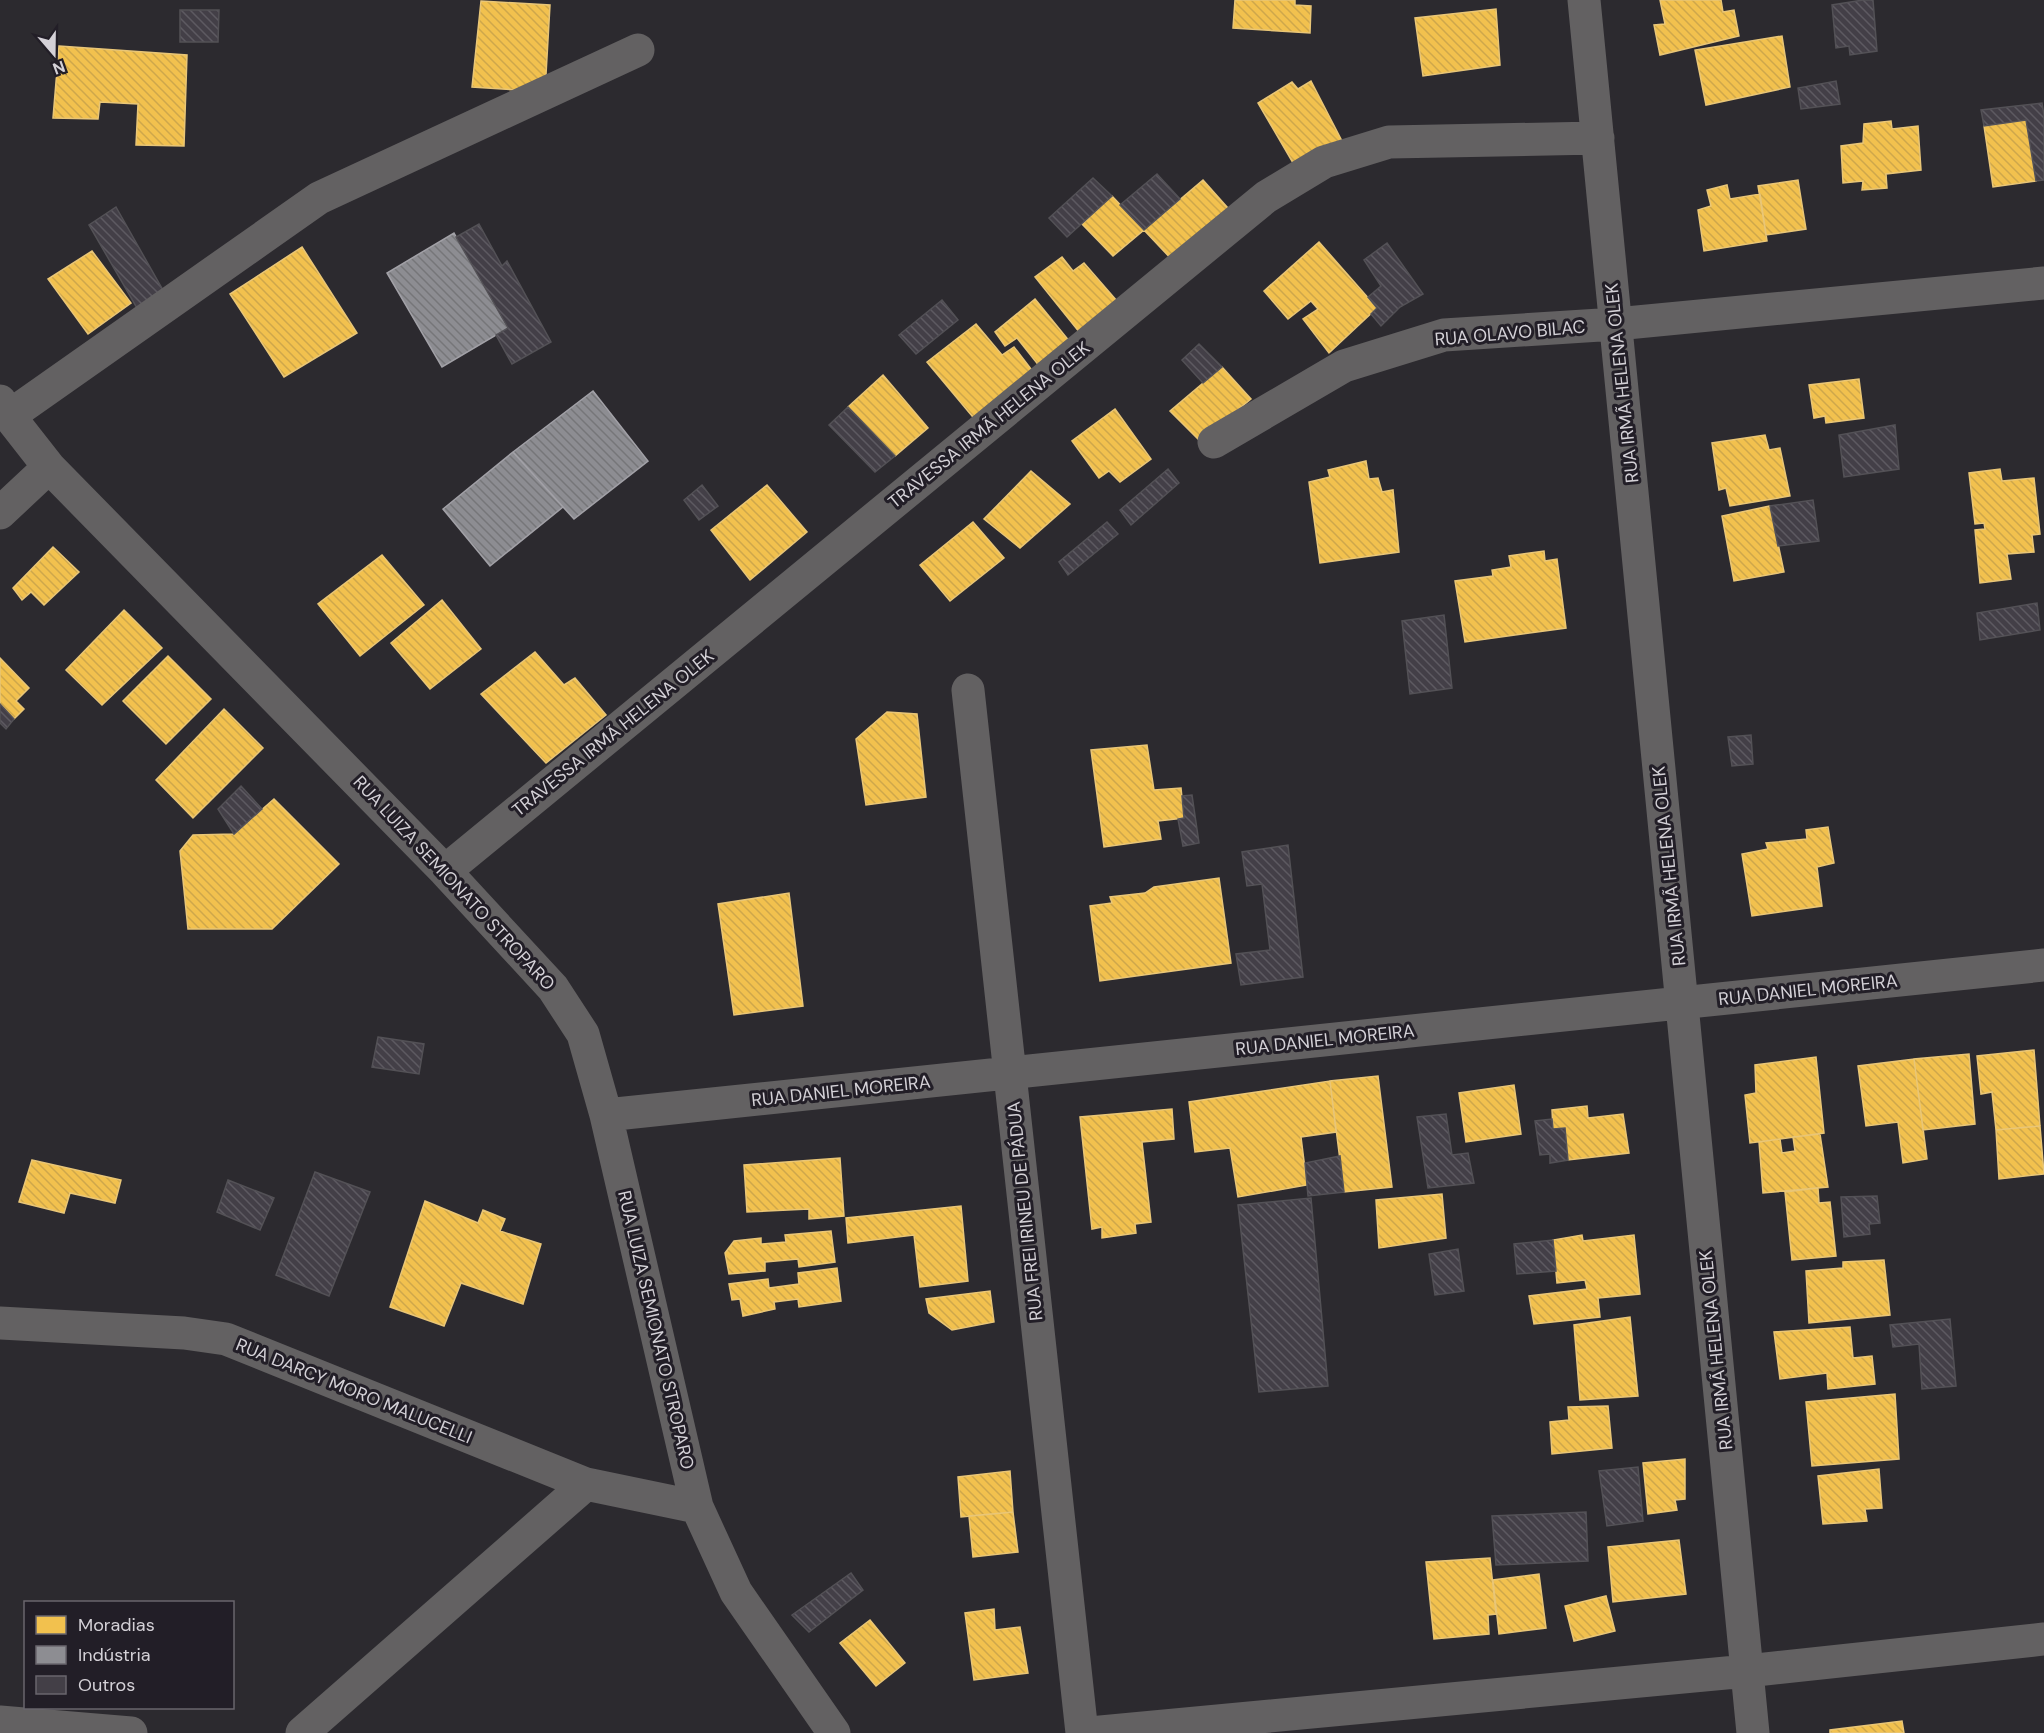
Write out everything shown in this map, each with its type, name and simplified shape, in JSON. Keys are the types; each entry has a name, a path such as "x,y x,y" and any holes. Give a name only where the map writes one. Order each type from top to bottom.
{"street":[{"name":"RUA IRMÃ HELENA OLEK","path":"1584,0 1753,1733"},
{"path":"4,409 319,198 638,50"},
{"name":"TRAVESSA IRMÃ HELENA OLEK","path":"445,871 1266,197 1324,162 1389,142 1598,138"},
{"name":"RUA OLAVO BILAC","path":"1214,442 1344,366 1444,335 1616,324 2044,283"},
{"name":"RUA LUIZA SEMIONATO STROPARO","path":"4,409 49,467 445,871 553,988 583,1034 606,1115 697,1507 736,1592 834,1733"},
{"path":"0,513 49,467"},
{"name":"RUA FREI IRINEU DE PÁDUA","path":"968,690 1082,1733"},
{"name":"RUA DANIEL MOREIRA","path":"606,1115 2044,965"},
{"name":"RUA DARCY MORO MALUCELLI","path":"0,1323 184,1333 226,1339 586,1484 697,1507"},
{"path":"302,1733 586,1484"},
{"path":"1090,1733 1747,1671 2044,1639"},
{"path":"0,1722 131,1733"}],"building: Moradias":[{"path":"1235,0 1295,0 1295,5 1311,6 1310,33 1233,28"},
{"path":"1660,0 1721,0 1723,12 1734,10 1739,36 1660,55 1654,25 1665,24"},
{"path":"481,1 550,5 545,92 472,87"},
{"path":"1496,9 1500,65 1423,76 1415,18"},
{"path":"1782,36 1790,87 1706,105 1695,50"},
{"path":"59,46 187,55 184,146 136,145 138,104 100,102 98,119 53,118"},
{"path":"1311,81 1344,145 1296,168 1258,103 1292,82 1298,89"},
{"path":"2026,120 2036,181 1993,187 1984,126"},
{"path":"1891,121 1892,129 1918,126 1921,170 1886,174 1887,188 1862,190 1863,181 1843,183 1841,146 1863,143 1864,124"},
{"path":"1203,180 1235,216 1176,264 1144,230"},
{"path":"1798,180 1806,229 1766,235 1758,186"},
{"path":"1727,185 1730,199 1760,194 1767,241 1704,251 1698,210 1711,206 1707,190"},
{"path":"1112,196 1144,230 1113,256 1082,224"},
{"path":"1319,242 1377,308 1329,353 1303,319 1318,309 1311,301 1288,319 1264,291"},
{"path":"302,247 357,333 284,377 230,294"},
{"path":"92,251 131,303 88,334 48,279"},
{"path":"1062,257 1073,271 1084,263 1123,308 1084,338 1035,277"},
{"path":"1035,299 1074,347 1044,372 1017,338 1005,346 995,332"},
{"path":"976,324 1002,355 1014,347 1034,373 977,422 927,362"},
{"path":"1222,367 1251,399 1200,441 1170,411"},
{"path":"883,375 928,428 895,456 848,407"},
{"path":"1859,379 1864,418 1826,423 1825,416 1814,418 1809,385"},
{"path":"1115,409 1151,459 1120,482 1109,471 1099,478 1072,441"},
{"path":"1765,435 1769,450 1780,448 1790,496 1730,506 1726,488 1719,490 1712,443"},
{"path":"1366,461 1369,479 1378,478 1382,492 1393,490 1399,552 1320,563 1309,482 1330,477 1328,470"},
{"path":"2000,469 2002,481 2034,478 2040,534 2032,535 2034,552 2007,554 2011,579 1980,583 1975,530 1985,529 1984,523 1975,524 1969,473"},
{"path":"1031,471 1070,504 1020,548 984,519"},
{"path":"767,485 807,532 750,580 711,530"},
{"path":"1770,506 1784,572 1734,581 1722,516"},
{"path":"973,522 1004,558 950,601 920,565"},
{"path":"53,547 79,572 44,605 31,592 22,600 13,588"},
{"path":"1544,551 1545,561 1557,559 1566,628 1465,642 1455,581 1493,576 1492,570 1511,567 1509,556"},
{"path":"382,555 424,605 360,656 318,604"},
{"path":"442,600 481,649 430,689 391,643"},
{"path":"124,610 162,648 102,705 66,670"},
{"path":"535,652 564,685 575,678 606,715 546,763 481,694"},
{"path":"168,656 211,699 166,744 123,701"},
{"path":"0,658 29,688 16,701 24,709 14,719 0,704"},
{"path":"224,709 263,748 193,818 156,780"},
{"path":"887,712 917,714 926,797 866,805 856,739"},
{"path":"1147,745 1154,790 1181,788 1184,818 1158,821 1161,839 1104,847 1091,750"},
{"path":"274,799 339,864 272,929 188,929 180,851 193,835 234,834"},
{"path":"1828,827 1834,863 1817,867 1822,906 1752,916 1742,854 1768,849 1766,843 1807,839 1806,830"},
{"path":"1219,878 1231,963 1100,981 1090,906 1112,903 1110,897 1145,893 1154,887"},
{"path":"789,893 803,1006 734,1015 718,904"},
{"path":"2034,1050 2040,1126 1996,1130 1992,1092 1981,1094 1977,1056"},
{"path":"1969,1054 1975,1124 1923,1130 1914,1059"},
{"path":"1816,1057 1824,1133 1750,1143 1745,1095 1756,1093 1755,1065"},
{"path":"1914,1059 1927,1159 1903,1163 1898,1122 1866,1126 1858,1066"},
{"path":"1378,1076 1392,1187 1344,1192 1330,1081"},
{"path":"1330,1081 1336,1132 1301,1137 1307,1185 1238,1197 1230,1148 1195,1152 1189,1102"},
{"path":"1514,1085 1521,1134 1466,1142 1459,1093"},
{"path":"1587,1106 1588,1118 1623,1114 1629,1153 1568,1160 1565,1128 1553,1129 1552,1110"},
{"path":"1172,1109 1174,1139 1142,1142 1151,1222 1135,1224 1136,1233 1102,1238 1102,1227 1092,1229 1080,1117"},
{"path":"2040,1126 2044,1174 1999,1179 1996,1130"},
{"path":"1820,1134 1828,1187 1763,1193 1759,1142 1780,1139 1782,1153 1795,1151 1793,1137"},
{"path":"840,1158 844,1216 809,1219 809,1209 747,1212 744,1165"},
{"path":"32,1160 121,1180 115,1203 70,1193 64,1213 19,1202"},
{"path":"1818,1188 1819,1203 1830,1202 1836,1256 1792,1260 1785,1192"},
{"path":"1442,1194 1446,1238 1379,1248 1376,1200"},
{"path":"425,1201 478,1223 483,1210 505,1219 500,1231 541,1244 523,1304 461,1283 444,1326 390,1307"},
{"path":"961,1206 968,1281 920,1287 914,1235 848,1243 846,1218"},
{"path":"831,1231 835,1262 799,1267 798,1259 765,1262 765,1271 729,1274 725,1253 734,1241 761,1238 761,1244 786,1242 785,1235"},
{"path":"1582,1235 1583,1241 1634,1235 1640,1294 1598,1298 1600,1317 1534,1324 1529,1296 1587,1289 1585,1280 1557,1283 1553,1240"},
{"path":"1884,1260 1890,1315 1809,1323 1806,1271 1843,1268 1843,1262"},
{"path":"837,1268 841,1301 799,1307 798,1299 774,1302 775,1309 743,1316 740,1299 732,1300 729,1284 768,1279 769,1288 799,1284 798,1273"},
{"path":"990,1291 994,1322 952,1330 929,1313 926,1299"},
{"path":"1630,1317 1638,1396 1580,1400 1574,1325"},
{"path":"1850,1327 1853,1358 1872,1356 1875,1384 1828,1389 1827,1373 1780,1379 1774,1332"},
{"path":"1895,1394 1899,1459 1812,1466 1806,1402"},
{"path":"1608,1406 1612,1448 1552,1454 1550,1422 1569,1420 1568,1407"},
{"path":"1685,1459 1685,1499 1675,1500 1677,1510 1648,1514 1643,1463"},
{"path":"1879,1469 1882,1508 1865,1509 1867,1521 1823,1524 1818,1476"},
{"path":"1010,1471 1013,1512 961,1517 958,1477"},
{"path":"1013,1512 1018,1552 973,1557 969,1516"},
{"path":"1679,1540 1686,1594 1613,1602 1608,1547"},
{"path":"1490,1558 1496,1614 1488,1615 1489,1634 1434,1639 1426,1562"},
{"path":"1539,1574 1546,1628 1499,1634 1493,1580"},
{"path":"1606,1596 1615,1631 1574,1641 1565,1606"},
{"path":"994,1609 995,1630 1020,1627 1028,1673 974,1680 965,1613"},
{"path":"870,1620 905,1663 876,1686 840,1643"},
{"path":"1902,1721 1904,1733 1830,1733 1830,1730"}],"building: Indústria":[{"path":"454,233 508,328 442,367 387,273"},
{"path":"593,391 648,461 574,519 513,452"},
{"path":"513,452 563,507 490,566 443,509"}],"building: Outros":[{"path":"1873,0 1877,51 1850,55 1849,46 1836,48 1832,5"},
{"path":"180,10 219,10 218,42 180,42"},
{"path":"1836,81 1840,104 1801,109 1798,88"},
{"path":"2042,103 2044,180 2036,181 2026,120 1984,126 1981,110"},
{"path":"1157,174 1180,199 1144,230 1120,205"},
{"path":"1093,178 1112,196 1067,237 1049,218"},
{"path":"116,207 168,299 141,315 89,225"},
{"path":"479,224 502,266 507,261 551,342 512,364 496,335 508,328 456,237"},
{"path":"1387,243 1423,294 1400,307 1381,326 1371,314 1377,308 1368,297 1381,286 1364,260"},
{"path":"942,300 958,320 916,354 899,335"},
{"path":"1199,344 1222,367 1203,383 1182,360"},
{"path":"848,407 895,456 875,472 829,425"},
{"path":"1895,425 1899,469 1844,477 1839,435"},
{"path":"1168,469 1179,483 1131,525 1120,510"},
{"path":"702,485 718,506 699,520 684,500"},
{"path":"1813,500 1819,541 1778,546 1770,506"},
{"path":"1107,522 1118,534 1068,575 1059,562"},
{"path":"2037,603 2040,630 1980,640 1977,613"},
{"path":"1444,615 1452,688 1410,694 1402,621"},
{"path":"0,704 14,719 6,729 0,723"},
{"path":"1751,735 1753,764 1732,766 1728,737"},
{"path":"241,786 262,809 234,834 218,809"},
{"path":"1192,795 1199,843 1183,846 1178,819 1184,818 1182,796"},
{"path":"1288,845 1303,977 1241,985 1236,954 1270,950 1262,884 1247,886 1242,852"},
{"path":"378,1037 424,1044 419,1074 372,1067"},
{"path":"1446,1114 1452,1155 1468,1153 1474,1183 1428,1188 1417,1117"},
{"path":"1552,1119 1553,1129 1565,1128 1568,1160 1550,1163 1550,1154 1540,1155 1535,1121"},
{"path":"1340,1156 1344,1192 1308,1196 1305,1163"},
{"path":"315,1172 370,1192 329,1296 276,1275"},
{"path":"228,1180 274,1198 260,1230 217,1212"},
{"path":"1877,1196 1880,1223 1869,1224 1870,1234 1844,1237 1841,1197"},
{"path":"1311,1198 1328,1386 1259,1392 1238,1205"},
{"path":"1553,1240 1556,1271 1517,1274 1514,1244"},
{"path":"1458,1249 1464,1291 1435,1295 1429,1254"},
{"path":"1950,1319 1956,1386 1922,1389 1919,1344 1893,1347 1890,1325"},
{"path":"1638,1467 1643,1521 1607,1526 1599,1471"},
{"path":"1586,1512 1588,1561 1496,1565 1492,1516"},
{"path":"851,1573 863,1590 809,1632 792,1615"}]}
